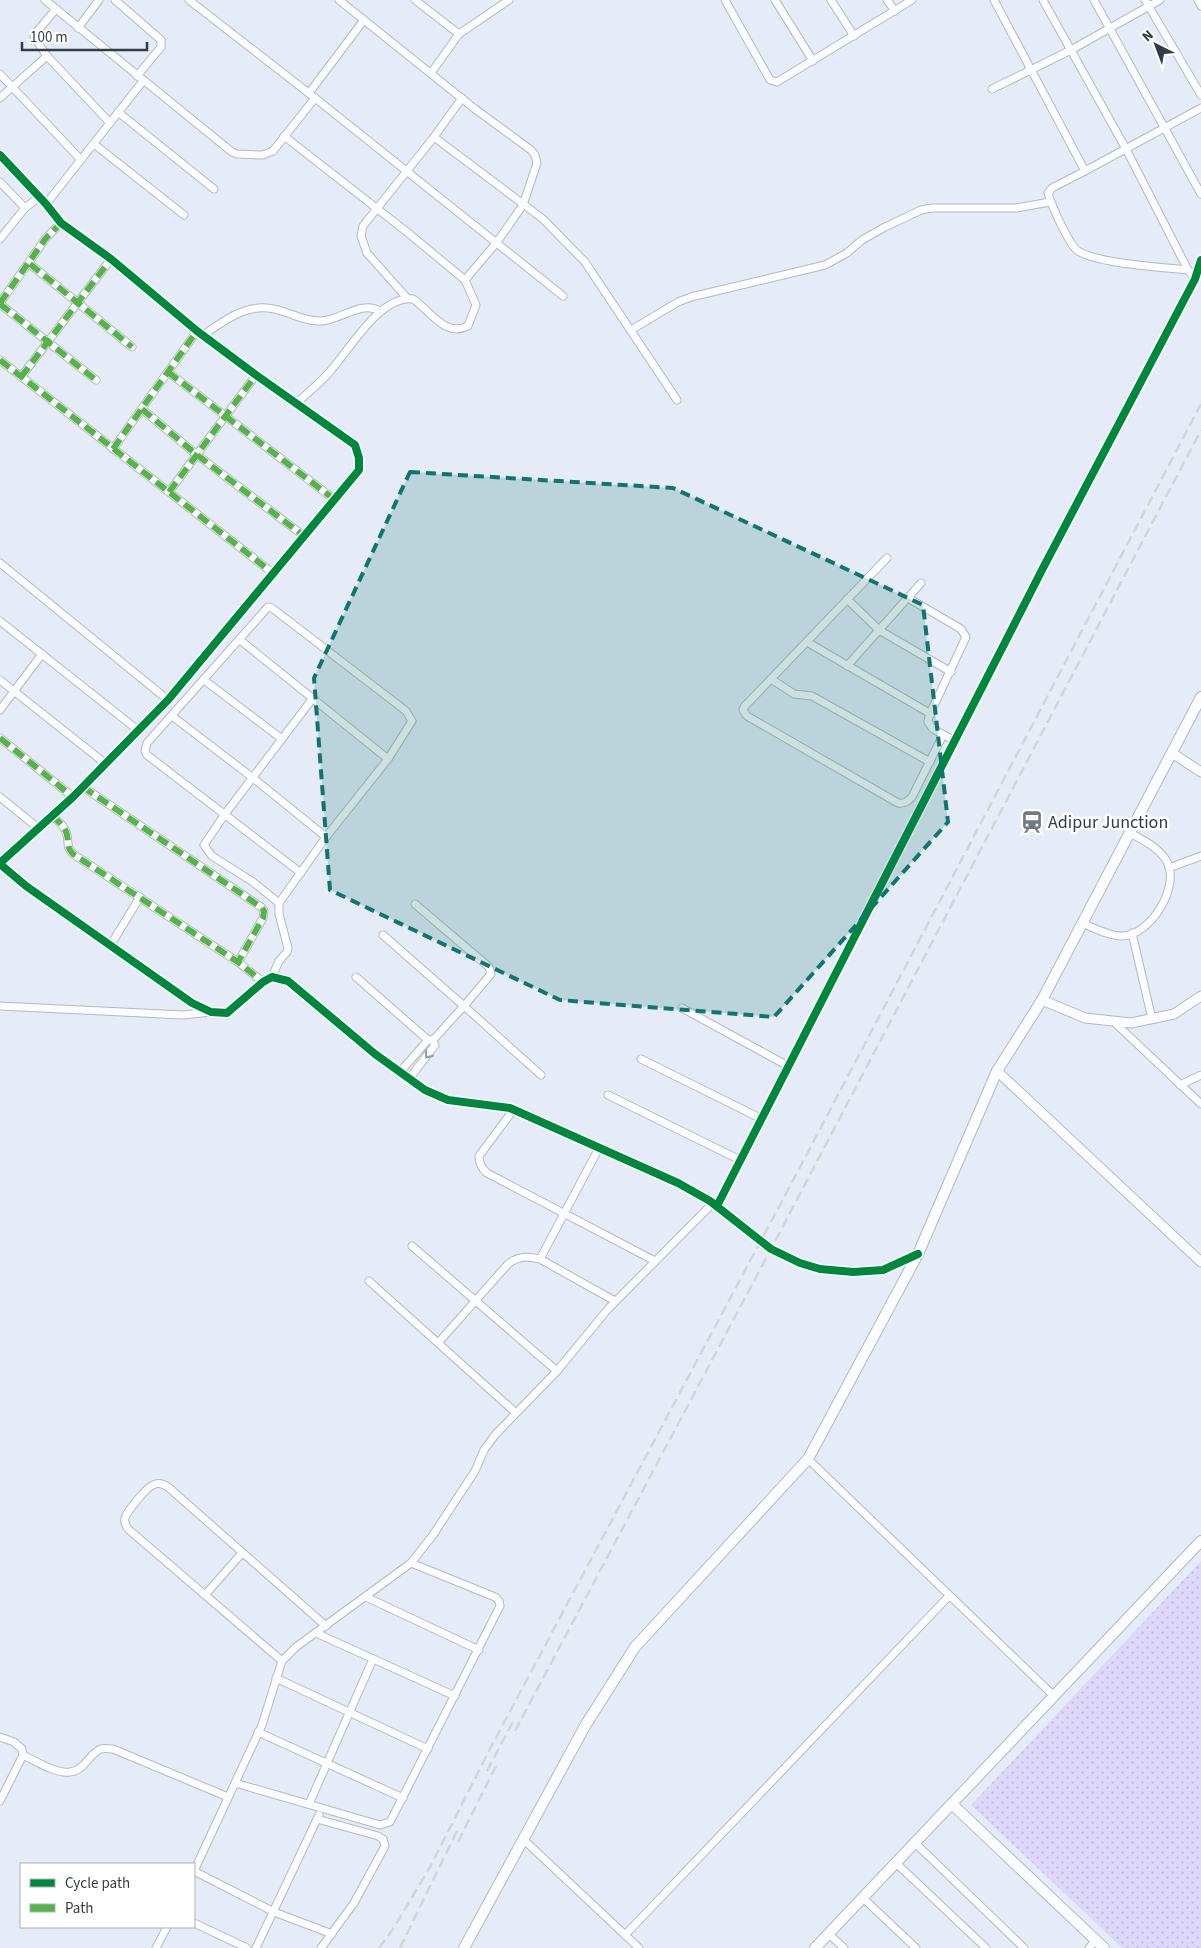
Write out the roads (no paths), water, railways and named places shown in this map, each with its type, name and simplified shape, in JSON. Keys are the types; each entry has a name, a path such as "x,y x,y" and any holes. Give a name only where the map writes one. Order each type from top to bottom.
{"main road":[{"path":"464,1948 585,1726 635,1647 808,1459 918,1254 997,1071 1042,1000 1201,697"},
{"path":"815,1948 1201,1541"},
{"path":"952,1804 1092,1944 1104,1948"}],"street":[{"path":"44,0 140,79 237,154 269,154 284,136 364,20"},
{"path":"78,28 99,0"},
{"path":"46,204 110,123 161,47 161,40 115,0"},
{"path":"189,0 407,170 563,296"},
{"path":"339,0 535,155 537,163 523,205 497,242 465,280"},
{"path":"416,0 458,34"},
{"path":"431,73 458,34 509,0"},
{"path":"725,0 770,80 773,82 777,82 912,0"},
{"path":"775,0 813,60"},
{"path":"831,0 854,36"},
{"path":"887,0 895,11"},
{"path":"994,0 1085,171"},
{"path":"1043,0 1126,149 1188,270 1195,279"},
{"path":"1094,0 1108,29 1201,194"},
{"path":"992,89 1071,50 1108,29 1147,3 1160,0"},
{"path":"1198,0 1201,6"},
{"path":"1147,3 1201,95"},
{"path":"56,9 34,37 46,56 110,123"},
{"path":"0,98 46,56"},
{"path":"0,74 81,160"},
{"path":"406,298 367,253 361,236 363,226 434,137 462,98"},
{"path":"1188,270 1116,262 1084,254 1074,248 1050,202 1048,193 1050,190 1201,108"},
{"path":"118,112 214,189"},
{"path":"284,136 465,280 476,305 468,326 461,330 454,330 445,327 413,298 396,301 380,311 331,371 296,404"},
{"path":"434,137 543,219 585,262 678,400"},
{"path":"94,144 184,215"},
{"path":"0,155 38,198 46,204 61,223 111,258 200,333 355,445 359,458 359,470 168,700 73,797 1,861 26,886 192,1003 211,1012"},
{"path":"0,182 24,208"},
{"path":"0,239 3,230 24,208 38,198"},
{"path":"631,330 678,302 691,297 825,266 842,257 862,240 921,210 932,208 1016,208 1050,202"},
{"path":"61,223 46,238 30,264 0,303 96,380"},
{"path":"21,377 111,258"},
{"path":"195,1869 258,1732 282,1661 296,1647 411,1563 433,1535 475,1471 490,1441 557,1371 616,1301 715,1204 762,1119 1043,568 1195,279 1201,260"},
{"path":"30,264 132,347"},
{"path":"114,449 168,372 200,333 235,315 256,308 270,307 312,320 322,321 345,315 363,307 370,307 380,311"},
{"path":"0,360 274,574"},
{"path":"168,372 335,500"},
{"path":"169,492 256,375"},
{"path":"142,409 197,455 304,536"},
{"path":"887,558 743,710 747,716 898,803 908,802 912,797 943,736"},
{"path":"0,563 168,700"},
{"path":"847,666 921,583"},
{"path":"908,598 964,632 965,642 928,722 930,726 943,736 954,741"},
{"path":"848,599 879,630 951,672"},
{"path":"0,1006 183,1015 211,1012 227,1013 263,982 272,977 279,961 288,948 279,903 301,873 326,837 388,759 412,724 411,717 406,711 268,606 240,640 147,743 145,751 147,755 301,873"},
{"path":"0,621 139,731"},
{"path":"240,640 388,759"},
{"path":"806,642 931,714"},
{"path":"0,710 42,654"},
{"path":"771,679 790,692 812,696 930,762"},
{"path":"0,680 106,764"},
{"path":"204,680 282,739"},
{"path":"279,903 253,882 212,856 204,845 225,814 313,698"},
{"path":"172,716 326,837"},
{"path":"0,738 73,797"},
{"path":"1172,753 1201,772"},
{"path":"83,787 261,907 264,911 263,918 238,962"},
{"path":"0,797 38,828"},
{"path":"52,816 62,824 67,834 68,847 72,854 238,962 263,982"},
{"path":"1082,923 1101,931 1123,936 1145,928 1160,909 1171,883 1168,861 1148,843 1130,833"},
{"path":"1169,868 1201,856"},
{"path":"110,946 140,897"},
{"path":"400,1072 464,1006 492,972 489,967 415,904"},
{"path":"1132,933 1152,1019"},
{"path":"383,935 541,1075"},
{"path":"272,977 288,981 375,1054 424,1090 448,1100 514,1110 678,1183 715,1204 771,1248 800,1263 820,1269 853,1272 882,1270 918,1254"},
{"path":"356,977 435,1045 409,1079"},
{"path":"1042,1000 1085,1018 1131,1023 1174,1014 1201,996"},
{"path":"682,1008 788,1066"},
{"path":"1112,1021 1201,1104"},
{"path":"641,1059 762,1119"},
{"path":"997,1071 1201,1262"},
{"path":"1180,1085 1201,1075"},
{"path":"608,1095 740,1160"},
{"path":"514,1110 479,1156 479,1162 487,1173 655,1261"},
{"path":"540,1259 599,1148"},
{"path":"412,1246 557,1371"},
{"path":"438,1343 512,1261 524,1257 540,1259 616,1301"},
{"path":"369,1281 516,1413"},
{"path":"808,1459 1054,1696"},
{"path":"282,1661 128,1529 125,1517 154,1484 162,1483 168,1487 326,1626"},
{"path":"204,1595 242,1553"},
{"path":"235,1783 380,1825 390,1822 498,1612 499,1602 495,1597 411,1563"},
{"path":"625,1935 949,1596"},
{"path":"366,1597 479,1650"},
{"path":"316,1633 455,1696"},
{"path":"309,1804 374,1659"},
{"path":"276,1678 428,1749"},
{"path":"258,1732 403,1798"},
{"path":"0,1737 19,1746 22,1749 23,1755 0,1801"},
{"path":"23,1755 58,1771 71,1772 82,1768 98,1750 104,1748 113,1749 228,1797"},
{"path":"0,1780 8,1783"},
{"path":"256,1948 322,1808"},
{"path":"317,1818 378,1836 383,1839 385,1846 354,1902 321,1948"},
{"path":"523,1838 639,1948"},
{"path":"915,1843 1024,1948"},
{"path":"896,1863 986,1948"},
{"path":"195,1872 274,1912 332,1934"},
{"path":"863,1898 916,1948"},
{"path":"195,1923 247,1948"},
{"path":"156,1948 166,1928"},
{"path":"828,1934 844,1948"}],"railway":[{"path":"379,1948 393,1929 430,1867 491,1747 798,1171 1201,404"},
{"path":"515,1731 771,1249 1201,430"},
{"path":"487,1771 514,1720"},
{"path":"458,1842 496,1766"},
{"path":"400,1948 457,1831"}],"place":[{"name":"Adipur Junction","path":"1032,822"}]}
